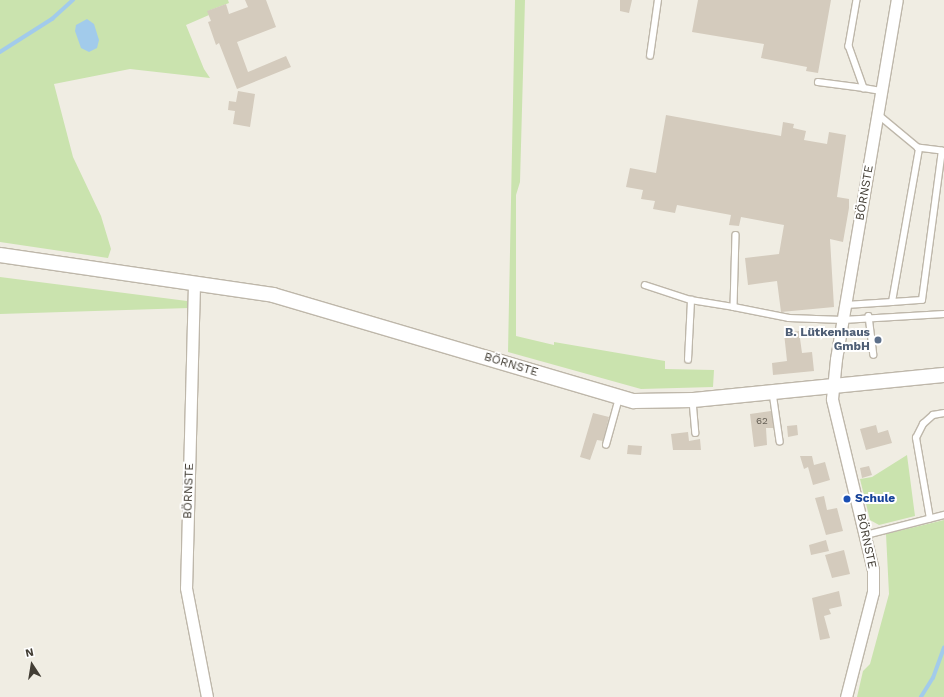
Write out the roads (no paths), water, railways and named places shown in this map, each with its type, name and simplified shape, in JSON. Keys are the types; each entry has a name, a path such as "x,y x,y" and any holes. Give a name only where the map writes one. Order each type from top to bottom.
{"street":[{"name":"BÖRNSTE","path":"846,697 873,592 873,570 832,399 843,320 897,0"},
{"name":"BÖRNSTE","path":"0,255 273,295 619,398 647,402 693,400 773,393 944,375"},
{"name":"BÖRNSTE","path":"194,284 186,588 206,697"}],"lane":[{"path":"650,56 658,0"},
{"path":"857,0 850,46 864,88"},
{"path":"818,82 881,91"},
{"path":"846,305 922,300 942,151 918,148 878,114"},
{"path":"892,302 918,148"},
{"path":"734,307 736,235"},
{"path":"645,284 691,300 789,318 843,320 869,316 944,314"},
{"path":"688,360 691,300"},
{"path":"869,316 874,355"},
{"path":"773,393 780,441"},
{"path":"606,445 619,398"},
{"path":"693,400 696,433"},
{"path":"930,519 916,438 923,424 933,416 944,413"},
{"path":"866,536 944,515"}],"water":[{"path":"87,19 94,24 99,40 97,48 89,52 81,48 75,31 76,25"}],"waterway":[{"path":"0,52 52,19 73,0"},
{"path":"921,697 933,678 944,648"}],"place":[{"name":"B. Lütkenhaus GmbH","path":"878,340"},
{"name":"Schule","path":"847,499"}]}
